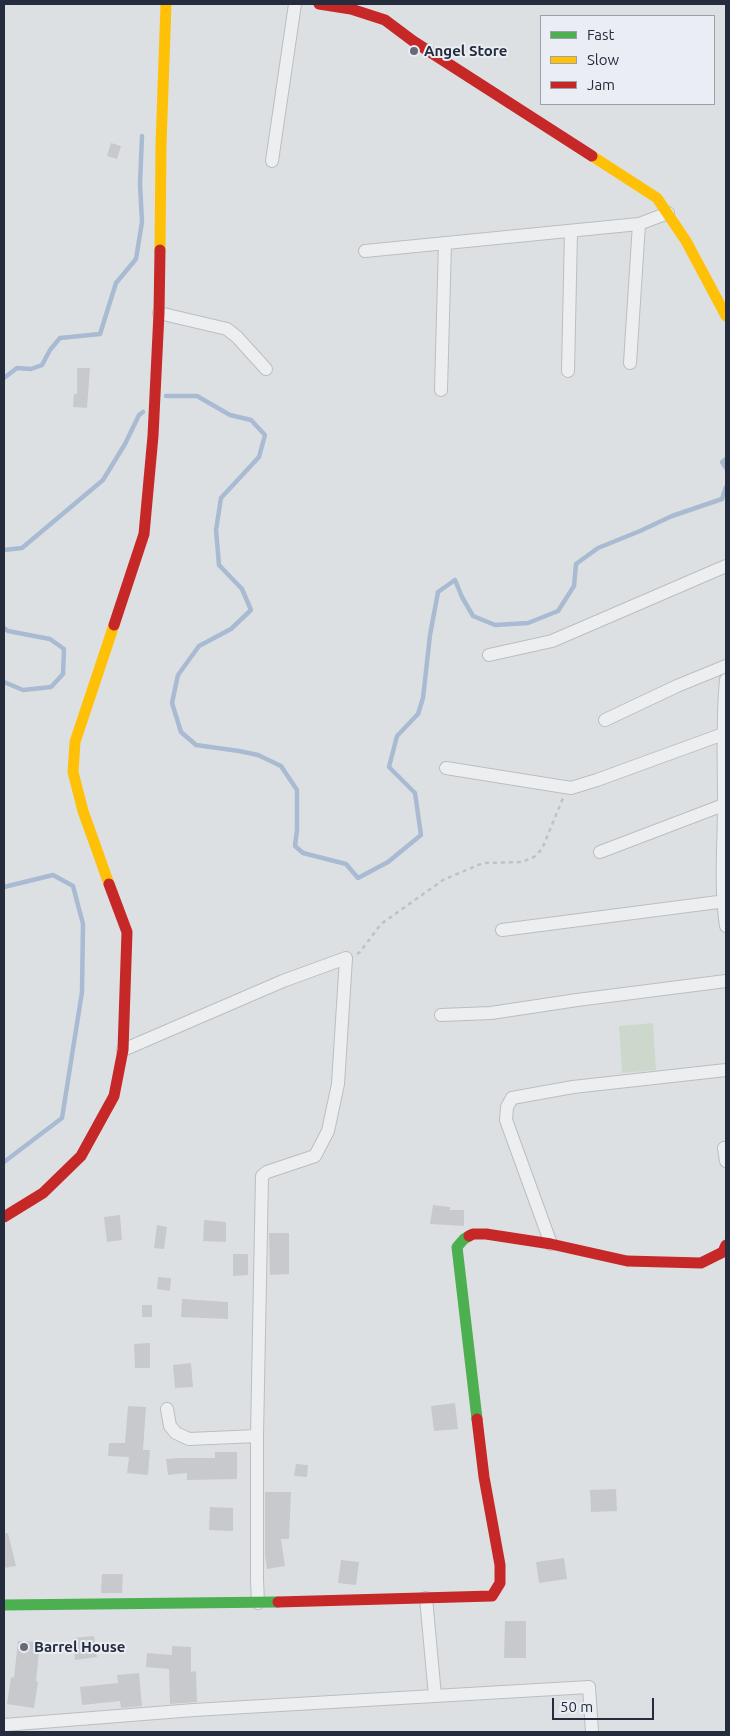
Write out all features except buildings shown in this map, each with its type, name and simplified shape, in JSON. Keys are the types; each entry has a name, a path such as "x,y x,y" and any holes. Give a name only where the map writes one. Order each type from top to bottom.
{"street":[{"path":"4,1217 43,1193 82,1156 114,1096 123,1050 127,932 83,811 73,772 75,742 144,534 153,436 159,312 160,145 166,4"},
{"path":"272,161 295,4"},
{"path":"319,4 351,9 385,20 412,40 657,198 697,260 726,316"},
{"path":"365,251 639,224 668,213"},
{"path":"630,363 639,224"},
{"path":"568,371 571,232"},
{"path":"441,390 445,243"},
{"path":"159,312 226,330 237,337 266,369"},
{"path":"489,655 552,641 726,566"},
{"path":"605,720 677,686 726,666"},
{"path":"726,680 724,901 726,926"},
{"path":"446,768 570,788 598,780 725,734"},
{"path":"600,852 725,804"},
{"path":"502,930 724,901"},
{"path":"123,1050 283,981 346,958 338,1084 328,1131 315,1156 267,1172 262,1176 258,1436 258,1603"},
{"path":"441,1015 491,1013 726,981"},
{"path":"551,1244 506,1120 506,1107 512,1098 573,1087 726,1070"},
{"path":"724,1148 726,1161"},
{"path":"4,1605 258,1603 492,1596 500,1583 500,1565 484,1477 457,1247 464,1239 473,1234 486,1234 551,1244 627,1261 701,1263 723,1252 726,1245"},
{"path":"167,1409 170,1426 176,1433 189,1439 258,1436"},
{"path":"426,1598 435,1696"},
{"path":"4,1725 194,1710 589,1687 592,1732"}],"path":[{"path":"346,958 360,952 381,924 443,880 483,863 522,862 534,857 542,849 564,797 570,788"}],"shaded area":[{"path":"653,1023 656,1070 622,1073 619,1026"}],"waterway":[{"path":"4,378 17,368 31,369 42,365 50,350 60,338 100,334 116,283 136,259 142,222 140,184 142,136"},
{"path":"166,396 197,396 230,415 251,420 265,435 259,457 221,498 216,530 219,565 242,589 251,610 231,629 199,646 178,675 172,703 181,732 196,745 258,755 281,766 297,790 295,846 303,853 346,864 358,878 388,862 421,835 415,793 389,767 397,736 418,714 423,698 430,635 438,592 455,580 473,616 495,625 528,623 558,611 574,586 576,564 598,548 672,516 722,499 726,487"},
{"path":"4,550 22,548 103,480 125,444 139,415 143,412"},
{"path":"726,459 722,462 726,468"},
{"path":"4,628 8,631 50,639 64,649 63,674 51,687 23,690 4,682"},
{"path":"4,887 53,875 73,886 83,924 82,992 62,1118 4,1162"}],"traffic: fast":[{"path":"469,1236 457,1247 477,1419"},
{"path":"4,1605 278,1602"}],"traffic: slow":[{"path":"160,250 161,145 166,4"},
{"path":"592,156 657,198 686,241 726,316"},
{"path":"109,884 83,811 73,772 75,742 114,625"}],"traffic: jam":[{"path":"319,4 351,9 385,20 413,41 592,156"},
{"path":"114,625 144,534 153,436 160,250"},
{"path":"4,1217 43,1193 81,1156 114,1096 123,1050 127,932 109,884"},
{"path":"469,1236 473,1234 486,1234 551,1244 627,1261 701,1263 723,1252 726,1245"},
{"path":"278,1602 492,1596 500,1583 500,1565 484,1477 477,1419"}],"place":[{"name":"Angel Store","path":"414,51"},
{"name":"Barrel House","path":"24,1647"}]}
